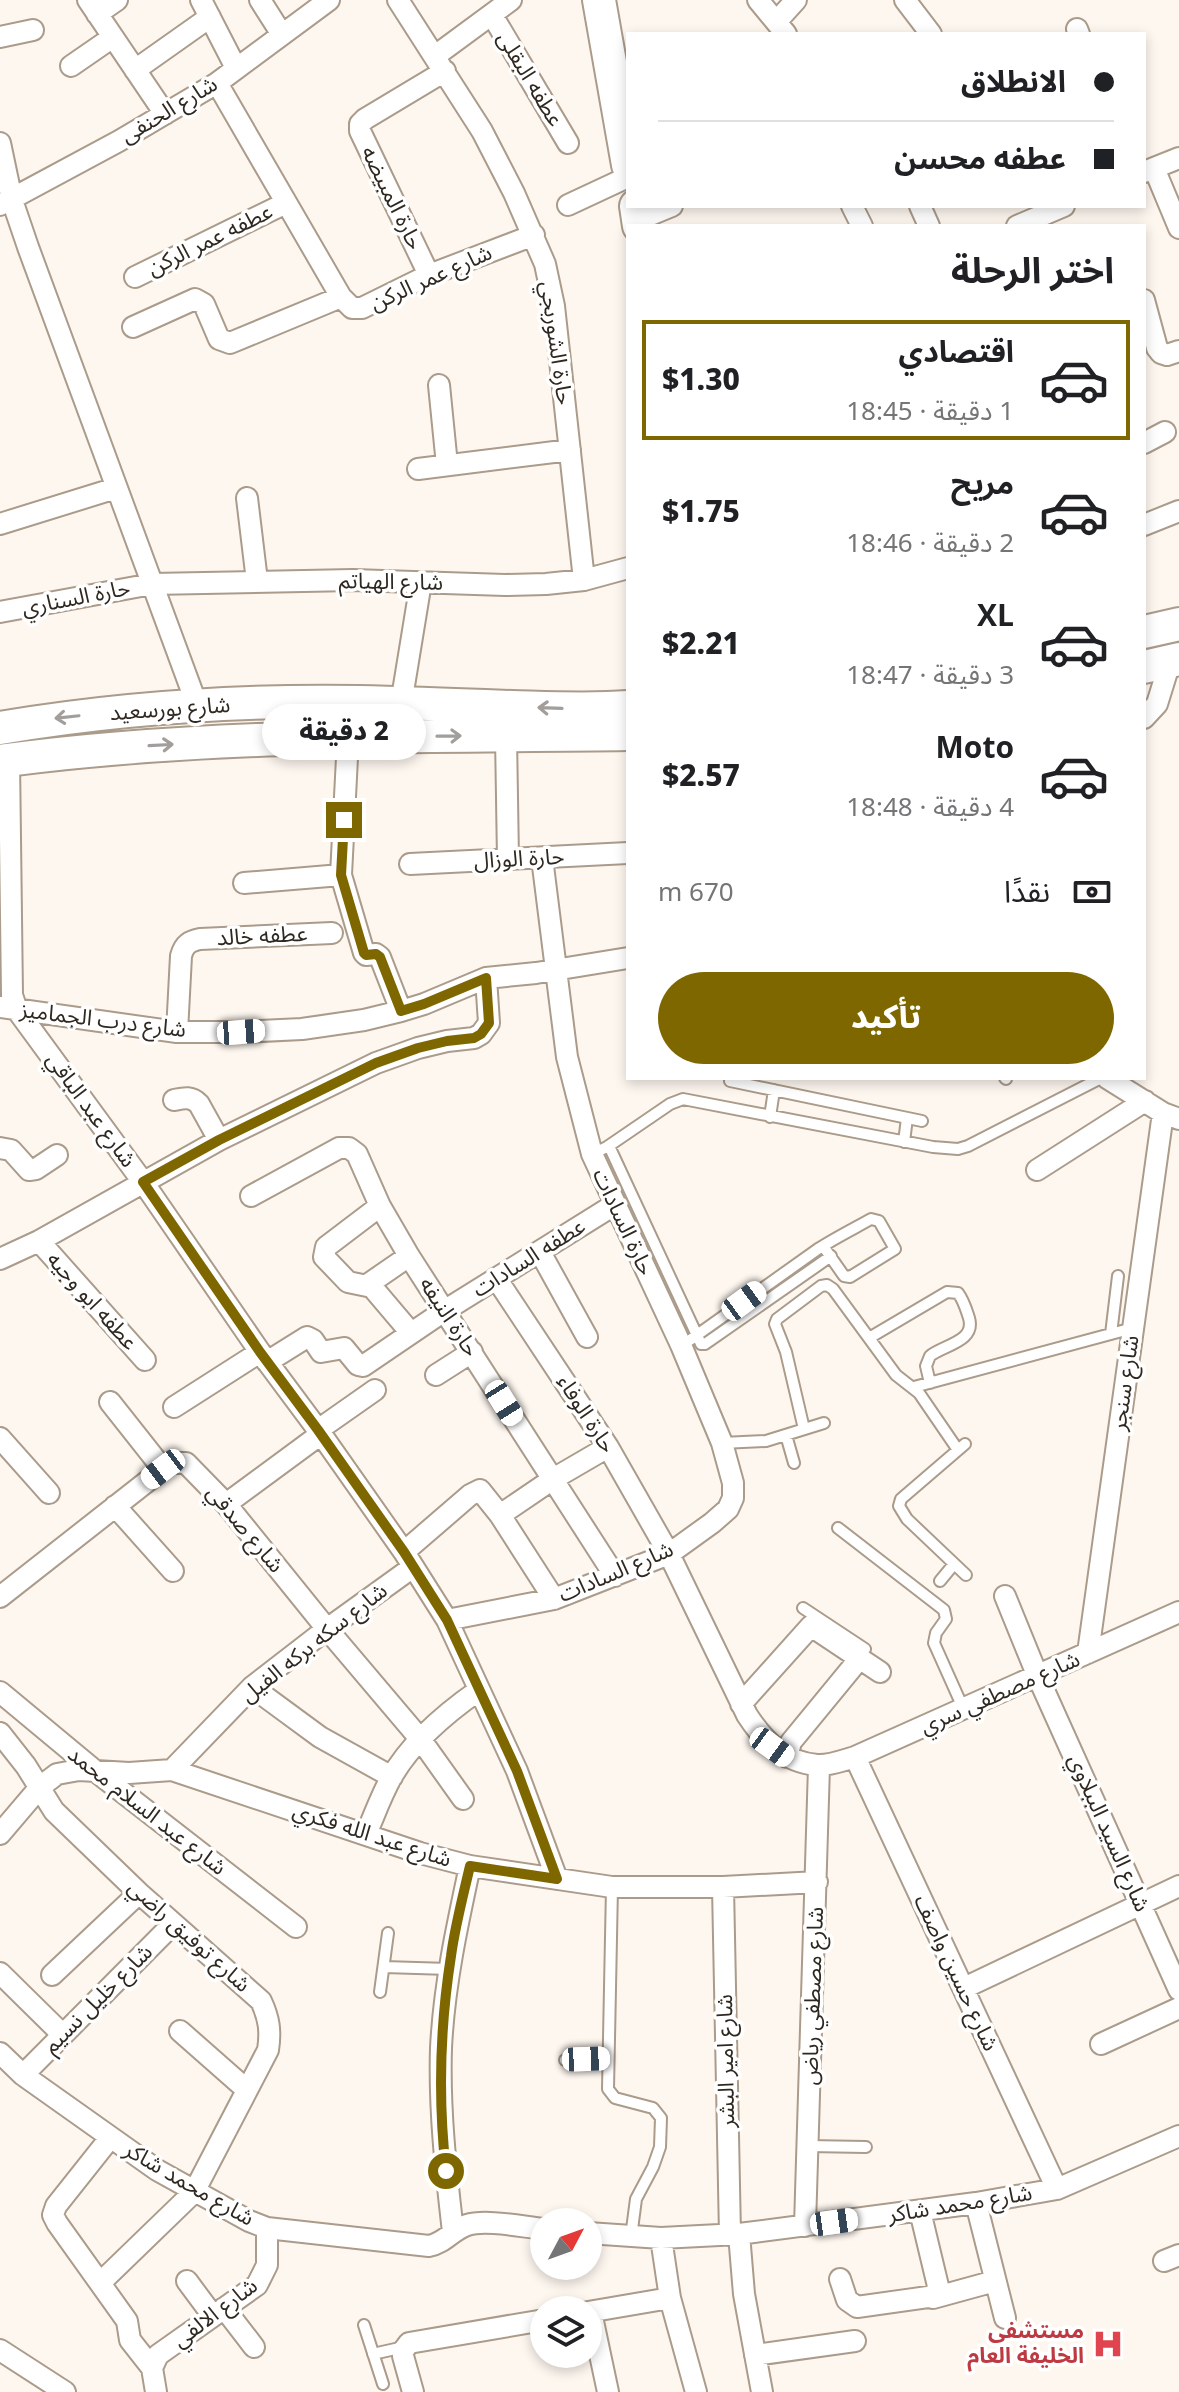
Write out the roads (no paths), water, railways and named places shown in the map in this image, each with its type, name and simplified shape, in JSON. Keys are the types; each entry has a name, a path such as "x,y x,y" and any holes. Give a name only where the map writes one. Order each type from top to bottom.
{"main road":[{"path":"599,0 622,92 626,141"},
{"path":"1146,632 1179,624"},
{"name":"شارع بورسعيد","path":"0,728 68,717 262,702 560,709 626,707"},
{"name":"شارع بورسعيد","path":"5,760 101,749 348,738 626,734"}],"street":[{"path":"117,0 92,7 165,114"},
{"path":"260,0 281,33"},
{"name":"شارع الحنفى","path":"6,202 217,83 329,0"},
{"name":"حارة الشوربجي","path":"398,0 482,131 534,235 545,264 554,306 584,580"},
{"path":"440,64 511,0"},
{"path":"758,0 782,28 796,0"},
{"path":"905,0 929,32"},
{"path":"135,70 206,8 236,68"},
{"name":"عطفه البقلى","path":"492,15 568,143"},
{"path":"0,37 33,30"},
{"path":"71,66 113,37"},
{"name":"حارة المبيضه","path":"429,275 360,131 360,124 440,64"},
{"path":"217,83 341,297"},
{"path":"0,143 6,202 197,705"},
{"path":"1179,158 1149,170 1179,228"},
{"path":"568,205 626,178"},
{"name":"عطفه عمر الركن","path":"135,277 286,203"},
{"path":"638,217 666,208"},
{"path":"1021,224 1053,208"},
{"name":"شارع عمر الركن","path":"133,327 195,299 204,304 219,339 230,343 341,297 352,308 362,308 429,275 534,235"},
{"path":"1146,307 1157,348 1167,355 1179,351"},
{"path":"439,385 447,465"},
{"path":"1146,442 1165,432"},
{"path":"418,469 570,450"},
{"path":"0,524 116,488"},
{"path":"247,498 257,581"},
{"path":"1146,524 1179,511"},
{"name":"شارع الهياتم","path":"152,584 353,580 505,585 584,580 626,569"},
{"path":"401,704 421,582"},
{"name":"حارة السناري","path":"0,612 152,584"},
{"path":"1146,716 1157,704 1164,663"},
{"path":"506,736 508,859"},
{"path":"348,738 341,875 364,953 380,957 401,1011"},
{"name":"شارع عبد الباقي","path":"5,760 12,995 9,1008 143,1182 263,1357 320,1432 447,1620 517,1771 557,1879"},
{"name":"حارة الوزال","path":"410,864 626,853"},
{"name":"حارة السادات","path":"542,858 567,1057 600,1150 614,1205 688,1341 728,1464"},
{"path":"244,883 341,875"},
{"name":"عطفه خالد","path":"177,1032 181,956 182,949 190,941 332,933"},
{"name":"شارع درب الجماميز","path":"9,1008 177,1032 302,1029 401,1011 486,978 626,958"},
{"path":"0,1259 39,1241 219,1140 376,1063 418,1048 481,1034 489,1023 486,978"},
{"path":"1110,1080 1171,1116"},
{"path":"174,1100 194,1099 219,1140"},
{"path":"1037,1170 1145,1101"},
{"name":"شارع سنجر","path":"1088,1653 1133,1328 1171,1116"},
{"name":"حارة النيفه","path":"251,1196 344,1147 357,1154 380,1206 409,1256 615,1576"},
{"path":"0,1148 11,1150 29,1170 36,1169 57,1155"},
{"name":"عطفه السادات","path":"263,1357 307,1337 321,1352 344,1348 362,1366 614,1205"},
{"path":"380,1206 326,1247 324,1254 348,1282 367,1285 376,1291 411,1333"},
{"name":"عطفه ابو وجيه","path":"39,1241 145,1360"},
{"path":"540,1252 587,1337"},
{"path":"367,1285 409,1256"},
{"name":"حارة الوفاء","path":"496,1278 608,1447 669,1554 741,1704 758,1732 787,1757"},
{"path":"436,1375 472,1352"},
{"path":"174,1407 263,1357"},
{"path":"226,1504 375,1390"},
{"path":"0,1597 163,1469 110,1402"},
{"path":"0,1438 49,1493"},
{"path":"554,1599 500,1515 608,1447"},
{"name":"شارع صدقي","path":"163,1469 172,1463 186,1463 226,1504 421,1740 463,1799"},
{"name":"شارع السادات","path":"447,1620 554,1599 669,1554 728,1509 733,1498 733,1483 728,1464"},
{"name":"شارع سكه بركه الفيل","path":"172,1770 252,1687 408,1560 475,1491 485,1494 500,1515"},
{"path":"115,1506 173,1571"},
{"name":"شارع السيد الببلاوي","path":"1005,1596 1038,1677 1179,1990"},
{"name":"شارع مصطفي سري","path":"819,1766 855,1757 1179,1612"},
{"path":"741,1704 810,1617 862,1654 880,1672"},
{"path":"819,1766 787,1757 791,1742 862,1654"},
{"path":"252,1687 320,1737 392,1777"},
{"path":"366,1834 392,1777 421,1740 479,1690"},
{"name":"شارع عبد السلام محمد","path":"0,1692 94,1770 296,1927"},
{"name":"شارع توفيق راضي","path":"0,1733 54,1811 139,1893 261,2001 271,2033 268,2050 194,2192 100,2283"},
{"name":"شارع حسين واصف","path":"855,1757 1057,2189"},
{"name":"شارع مصطفي رياض","path":"805,2226 819,1766"},
{"path":"0,1834 40,1787 57,1774 94,1770 129,1773 172,1770"},
{"name":"شارع عبد الله فكري","path":"172,1770 420,1853 470,1866 612,1887 723,1887 817,1882"},
{"path":"453,2232 442,2140 441,2048 449,1969 470,1866"},
{"path":"964,1988 1179,1886"},
{"name":"شارع امير البشر","path":"723,1887 734,2235 762,2392"},
{"path":"52,1975 139,1893"},
{"name":"شارع خليل نسيم","path":"23,2075 173,1924"},
{"path":"0,1973 63,2035"},
{"path":"1101,2044 1179,2008"},
{"path":"180,2031 247,2090"},
{"name":"شارع محمد شاكر","path":"0,2053 23,2075 157,2170 238,2216 267,2228 429,2246 475,2223 530,2228"},
{"name":"شارع محمد شاكر","path":"602,2234 661,2238 734,2235 976,2203 1057,2189 1179,2136"},
{"path":"110,2138 56,2206 53,2215 127,2321 130,2340 152,2368 156,2392"},
{"path":"976,2203 1005,2318"},
{"path":"920,2211 938,2286 938,2293 933,2298"},
{"name":"شارع الالفي","path":"152,2368 158,2355 257,2285 264,2275 268,2253 267,2228"},
{"path":"661,2238 670,2298 696,2392"},
{"path":"840,2279 847,2300 857,2307 933,2298 995,2281"},
{"path":"187,2281 254,2347"},
{"path":"602,2310 670,2298"},
{"path":"413,2392 403,2356 406,2346 414,2341 530,2322"},
{"path":"755,2355 855,2341"},
{"path":"0,2350 65,2392"},
{"path":"602,2365 608,2392"}],"lane":[{"path":"688,1341 600,1150 670,1104 683,1099 904,1142 958,1149 1097,1080"},
{"path":"730,1081 922,1121"},
{"path":"770,1117 774,1090"},
{"path":"904,1142 907,1118"},
{"path":"688,1341 823,1246 874,1218 895,1246 893,1251 850,1277 844,1276 823,1246"},
{"path":"688,1341 705,1344 831,1256"},
{"path":"1111,1334 1118,1276"},
{"path":"804,1429 786,1352 775,1329 777,1319 821,1286 827,1285 896,1375 914,1387 961,1447 901,1499 899,1506 907,1519 966,1575"},
{"path":"869,1338 947,1292 958,1293 963,1299 970,1330 961,1340 930,1356 926,1366 930,1383"},
{"path":"914,1387 1133,1328"},
{"path":"722,1443 766,1441 824,1423"},
{"path":"786,1435 794,1463"},
{"path":"838,1528 944,1610 946,1619 936,1633 934,1643 964,1710"},
{"path":"940,1581 954,1564"},
{"path":"612,1887 607,2083 611,2094 620,2100 653,2108 661,2118 660,2147 636,2199 631,2237"},
{"path":"380,1992 388,1933"},
{"path":"384,1967 449,1969"},
{"path":"565,2060 607,2058"},
{"path":"808,2146 866,2147"},
{"path":"364,2325 383,2384"},
{"path":"373,2354 406,2346"}],"place":[{"name":"مستشفى الخليفة العام","path":"1108,2344"}]}
